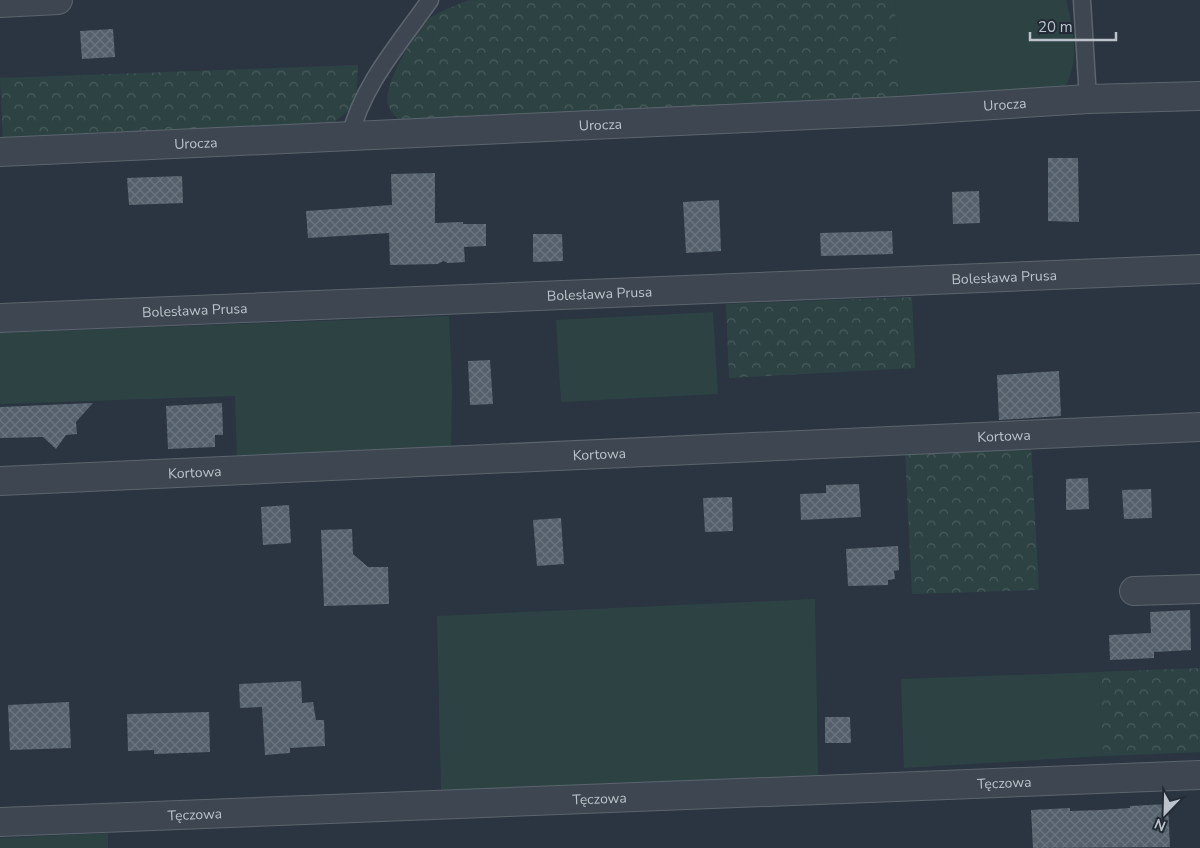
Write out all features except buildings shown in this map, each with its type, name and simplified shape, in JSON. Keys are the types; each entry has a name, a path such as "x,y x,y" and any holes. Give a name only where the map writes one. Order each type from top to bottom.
{"street":[{"path":"0,3 58,0"},
{"name":"Urocza","path":"0,152 909,110 1088,99 1200,96"},
{"name":"Bolesława Prusa","path":"0,318 1200,269"},
{"name":"Kortowa","path":"0,481 1200,427"},
{"path":"1134,590 1200,588"},
{"name":"Tęczowa","path":"0,822 1200,775"}],"lane":[{"path":"350,137 354,118 370,85 430,0"},
{"path":"1082,0 1088,99"}],"green space":[{"path":"469,0 895,0 899,105 402,122 390,109 388,95 390,84 402,58 416,34 430,18"},
{"path":"895,0 1066,0 1074,48 1071,71 1067,83 1061,93 899,105"},
{"path":"358,65 356,98 348,111 328,127 3,143 0,78"},
{"path":"912,297 915,368 729,378 726,304"},
{"path":"713,312 718,394 561,402 556,320"},
{"path":"449,316 452,388 451,454 237,462 235,396 0,404 0,333"},
{"path":"1031,446 1039,590 912,594 905,452"},
{"path":"815,599 818,775 441,791 437,616"},
{"path":"1200,668 1200,752 1103,756 1099,672"},
{"path":"1099,672 1103,756 904,768 901,679"},
{"path":"108,833 108,848 0,848 0,838"}]}
